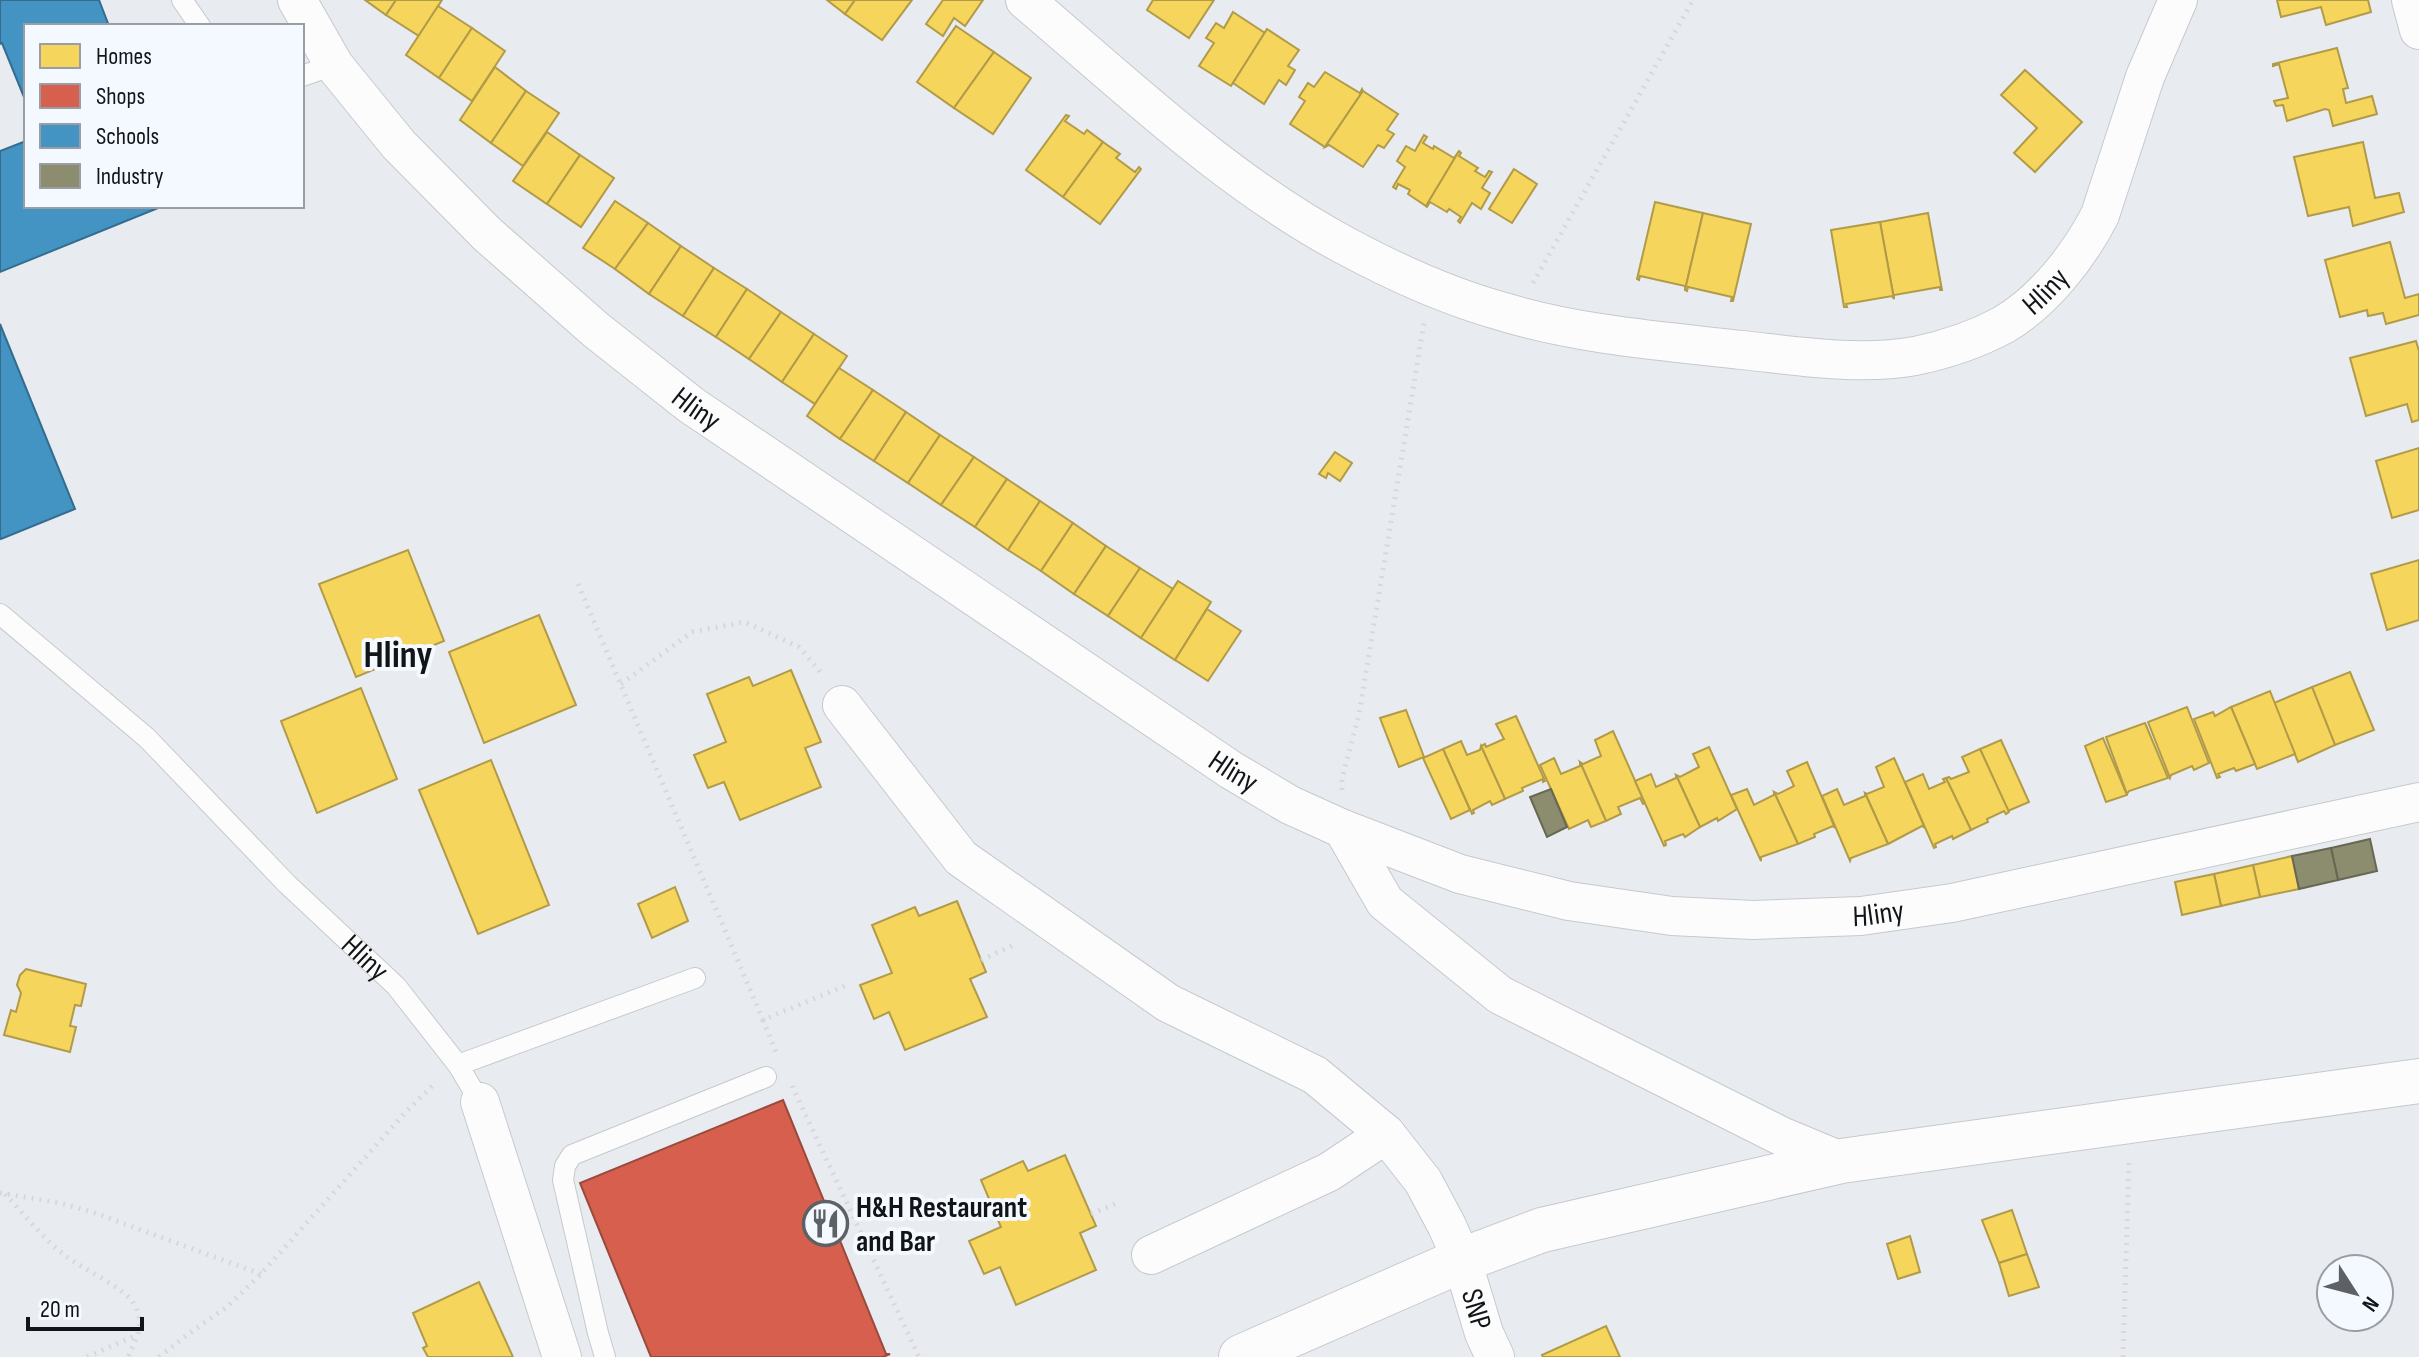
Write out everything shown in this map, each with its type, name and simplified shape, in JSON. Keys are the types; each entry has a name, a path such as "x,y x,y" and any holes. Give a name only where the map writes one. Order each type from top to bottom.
{"main road":[{"path":"1241,1357 1462,1260 1542,1230 1841,1161 2419,1081"}],"street":[{"name":"Hliny","path":"297,0 318,71 374,117 487,234 596,330 691,405 1231,770 1290,805 1460,874 1569,901 1672,916 1753,920 1861,916 1952,903 2419,802"},
{"name":"Hliny","path":"1025,0 1197,146 1263,196 1344,245 1434,287 1516,316 1592,333 1842,359 1913,356 1945,348 2002,325 2043,292 2090,234 2100,215 2145,77 2178,0"},
{"path":"2411,0 2419,30"},
{"path":"842,705 961,858 1168,1003 1315,1075 1386,1134 1423,1181 1462,1260"},
{"path":"1343,829 1385,902 1500,995 1781,1136 1841,1161"},
{"name":"Hliny","path":"480,1102 562,1357"},
{"path":"1151,1255 1329,1172 1386,1134"},
{"name":"SNP","path":"1462,1260 1484,1333 1495,1357"}],"lane":[{"path":"182,0 199,24"},
{"name":"Hliny","path":"0,614 147,738 287,884 396,986 458,1065 480,1102"},
{"path":"458,1065 695,978"},
{"path":"605,1357 563,1180 565,1166 572,1155 766,1077"}],"path":[{"path":"1516,316 1693,0"},
{"path":"1343,829 1342,779 1359,714 1422,331 1434,287"},
{"path":"578,584 779,1057"},
{"path":"621,684 692,632 745,622 799,647 825,678 842,705"},
{"path":"763,1020 849,984"},
{"path":"159,1357 228,1306 261,1274 404,1114 458,1065"},
{"path":"791,1083 919,1357"},
{"path":"2123,1357 2129,1156"},
{"path":"2,1193 92,1212 261,1274"},
{"path":"2,1193 66,1256 134,1302 140,1333 128,1357"},
{"path":"1091,1214 1115,1204"},
{"path":"87,1357 140,1333"}],"building: Homes":[{"path":"365,0 396,0 386,15"},
{"path":"396,0 442,0 419,36 386,15"},
{"path":"827,0 855,0 845,14"},
{"path":"855,0 912,0 882,40 845,14"},
{"path":"943,0 983,0 965,26 954,18 943,36 926,24"},
{"path":"1153,0 1214,0 1189,38 1147,10"},
{"path":"2277,0 2368,0 2371,12 2326,25 2321,7 2281,17"},
{"path":"438,6 472,28 439,78 406,55"},
{"path":"1233,12 1265,33 1231,86 1199,66 1214,43 1206,38 1216,23 1224,28"},
{"path":"956,26 994,52 954,108 917,82"},
{"path":"472,28 505,51 472,101 439,78"},
{"path":"1267,29 1299,50 1288,66 1295,70 1286,85 1279,80 1264,104 1233,83"},
{"path":"2337,48 2348,88 2343,89 2346,103 2372,96 2377,114 2333,126 2329,110 2325,109 2287,121 2283,105 2276,106 2274,101 2288,98 2279,64 2273,64"},
{"path":"994,52 1031,78 993,134 954,108"},
{"path":"495,67 526,91 491,143 460,120"},
{"path":"2025,70 2082,122 2035,172 2014,153 2037,128 2001,95"},
{"path":"1325,72 1360,93 1363,91 1325,147 1290,124 1305,101 1299,97 1308,83 1314,87"},
{"path":"526,91 559,113 523,166 491,143"},
{"path":"1363,91 1398,114 1387,130 1394,134 1384,148 1378,145 1363,167 1329,145 1325,147"},
{"path":"1066,115 1069,116 1065,121 1084,134 1087,130 1103,142 1063,197 1026,170"},
{"path":"547,132 580,155 547,204 513,181"},
{"path":"1424,135 1427,137 1423,143 1433,149 1434,146 1454,158 1459,151 1426,206 1408,194 1410,190 1398,184 1396,189 1393,187 1405,167 1397,161 1406,146 1415,151"},
{"path":"1103,142 1120,154 1116,158 1135,172 1139,167 1141,169 1100,224 1063,197"},
{"path":"2363,142 2375,198 2399,193 2404,212 2353,226 2349,207 2308,216 2294,157"},
{"path":"1459,151 1459,156 1478,168 1475,171 1485,177 1489,171 1492,172 1482,188 1490,193 1481,209 1472,203 1460,223 1461,217 1449,209 1447,212 1430,202 1426,206"},
{"path":"580,155 614,178 581,227 547,204"},
{"path":"1514,169 1537,184 1512,223 1489,209"},
{"path":"615,201 648,223 615,269 583,248"},
{"path":"1655,202 1703,213 1685,290 1685,286 1640,276 1637,279"},
{"path":"1703,213 1751,224 1733,301 1732,297 1688,287 1685,290"},
{"path":"1928,213 1942,290 1940,287 1894,295 1894,299 1880,222"},
{"path":"1880,222 1894,299 1892,296 1846,304 1847,307 1844,307 1831,230"},
{"path":"648,223 681,246 649,294 615,269"},
{"path":"2390,242 2405,298 2419,294 2419,315 2386,324 2383,313 2368,316 2367,310 2340,317 2325,260"},
{"path":"681,246 714,268 683,316 649,294"},
{"path":"714,268 747,289 716,337 683,316"},
{"path":"747,289 781,312 749,359 716,337"},
{"path":"781,312 814,334 782,382 749,359"},
{"path":"814,334 847,356 815,404 782,382"},
{"path":"2416,341 2419,351 2419,420 2412,422 2407,404 2366,416 2350,358"},
{"path":"839,368 873,390 840,439 807,416"},
{"path":"873,390 906,412 874,461 840,439"},
{"path":"906,412 940,435 908,483 874,461"},
{"path":"940,435 974,457 941,505 908,483"},
{"path":"2419,448 2419,510 2392,518 2376,461"},
{"path":"1335,452 1352,463 1340,481 1328,473 1326,478 1319,474"},
{"path":"974,457 1007,479 975,527 941,505"},
{"path":"1007,479 1040,501 1008,550 975,527"},
{"path":"1040,501 1073,523 1041,571 1008,550"},
{"path":"1073,523 1106,546 1074,594 1041,571"},
{"path":"1106,546 1140,568 1108,616 1074,594"},
{"path":"408,550 444,641 356,677 319,584"},
{"path":"2419,560 2419,620 2387,630 2371,574"},
{"path":"1140,568 1173,589 1141,638 1108,616"},
{"path":"1178,581 1211,602 1175,660 1141,638"},
{"path":"1207,609 1241,631 1208,681 1175,660"},
{"path":"539,615 576,705 484,743 449,652"},
{"path":"791,670 821,742 805,748 821,787 740,820 724,782 708,788 694,755 726,742 707,694 749,677 753,686"},
{"path":"2350,672 2374,730 2335,745 2312,687"},
{"path":"2312,687 2335,745 2298,762 2274,703"},
{"path":"361,688 397,779 317,813 281,721"},
{"path":"2270,691 2295,754 2257,769 2231,707"},
{"path":"2187,707 2209,763 2194,770 2192,766 2170,778 2148,722"},
{"path":"2231,707 2255,764 2236,771 2234,768 2218,774 2220,777 2217,778 2194,719 2213,712 2215,716"},
{"path":"1406,710 1424,757 1399,767 1380,718"},
{"path":"1516,716 1545,781 1543,779 1522,788 1523,791 1505,799 1481,746 1485,744 1486,747 1504,739 1496,724"},
{"path":"2145,723 2168,778 2127,794 2106,737"},
{"path":"1613,731 1645,803 1640,798 1618,807 1621,814 1606,821 1580,762 1583,764 1601,756 1595,740"},
{"path":"2103,738 2127,795 2106,802 2085,746"},
{"path":"2001,740 2029,802 2008,811 1980,749"},
{"path":"1461,741 1467,755 1480,750 1481,746 1505,799 1492,805 1490,801 1473,810 1472,814 1443,749"},
{"path":"1709,747 1737,809 1718,821 1717,818 1700,827 1676,775 1680,777 1699,767 1693,754"},
{"path":"1443,749 1470,810 1451,819 1423,758"},
{"path":"1980,749 2009,812 2006,814 2004,811 1987,819 1988,822 1971,830 1946,778 1969,772 1962,757"},
{"path":"1554,758 1561,774 1580,766 1580,762 1606,821 1591,827 1588,820 1569,829 1540,765"},
{"path":"1894,758 1925,828 1922,826 1888,844 1865,793 1884,787 1876,767"},
{"path":"491,760 549,905 478,934 419,790"},
{"path":"1807,762 1835,828 1833,826 1814,834 1815,837 1798,844 1774,792 1778,794 1794,786 1787,771"},
{"path":"1651,774 1656,787 1676,778 1676,775 1700,827 1685,837 1683,834 1665,841 1664,846 1635,781"},
{"path":"1923,774 1929,789 1945,782 1943,779 1946,778 1971,830 1935,844 1934,848 1905,782"},
{"path":"1747,789 1754,805 1774,795 1774,792 1798,844 1761,857 1761,861 1731,795"},
{"path":"1837,789 1844,805 1865,796 1865,793 1888,844 1850,861 1822,796"},
{"path":"2292,856 2299,889 2260,897 2253,865"},
{"path":"2253,865 2260,897 2221,906 2214,874"},
{"path":"2214,874 2221,906 2182,915 2175,882"},
{"path":"675,887 688,921 652,938 638,904"},
{"path":"957,901 986,972 970,979 987,1017 905,1050 889,1012 874,1019 860,985 892,973 872,925 915,907 919,916"},
{"path":"26,969 86,984 81,1006 75,1005 70,1026 76,1027 70,1052 4,1035 11,1010 16,1012 21,993 17,985"},
{"path":"1065,1155 1096,1226 1080,1233 1096,1270 1016,1305 1000,1267 984,1274 969,1241 1001,1227 981,1180 1023,1161 1028,1171"},
{"path":"2012,1210 2027,1254 1999,1263 1982,1220"},
{"path":"1910,1236 1920,1272 1898,1279 1887,1244"},
{"path":"2027,1254 2039,1287 2009,1296 1999,1263"},
{"path":"479,1282 513,1357 428,1357 423,1348 427,1346 413,1313"},
{"path":"1606,1326 1620,1357 1542,1355"}],"building: Shops":[{"path":"783,1100 886,1354 890,1354 883,1357 651,1357 580,1183"}],"building: Schools":[{"path":"0,0 99,0 108,24 24,24 24,97 0,44"},
{"path":"24,142 24,208 158,208 0,272 0,151"},
{"path":"0,324 75,509 1,539 0,537"}],"building: Industry":[{"path":"1551,789 1567,827 1547,837 1530,797"},
{"path":"2370,839 2377,871 2338,880 2331,848"},
{"path":"2331,848 2338,880 2299,889 2292,856"}],"place":[{"name":"H&H Restaurant and Bar","path":"825,1224"}],"district":[{"name":"Hliny","path":"398,654"}]}
